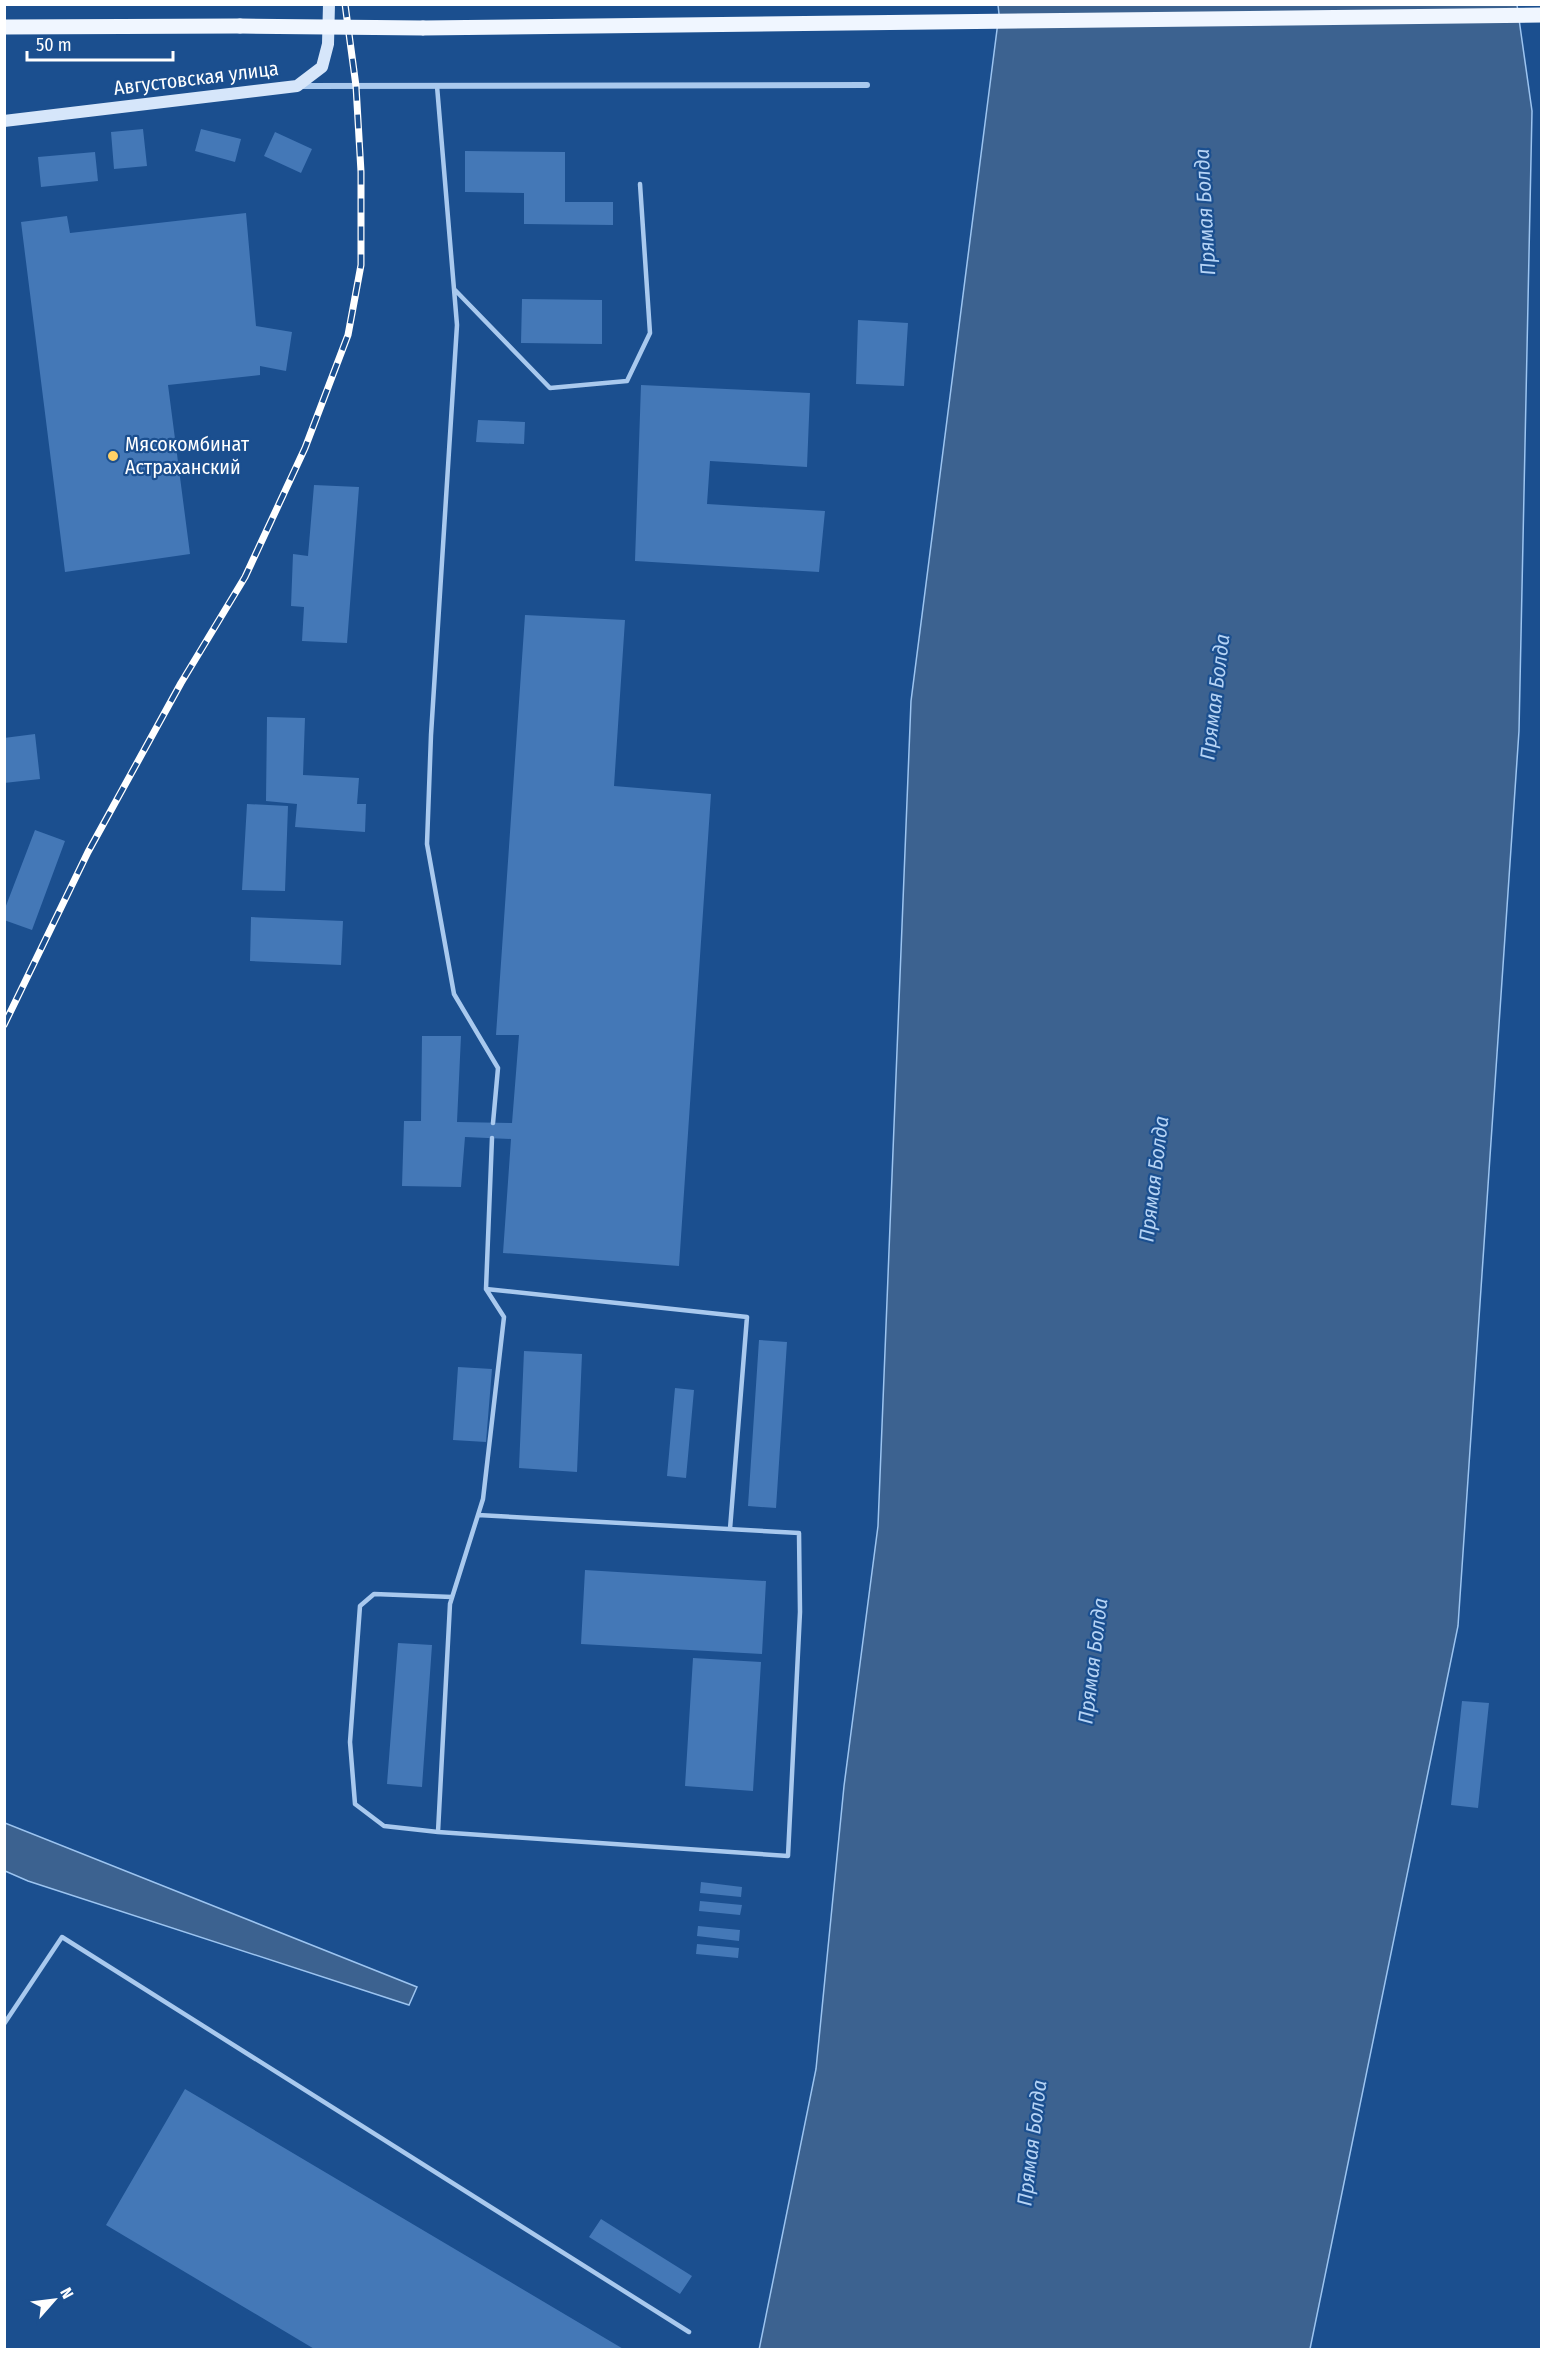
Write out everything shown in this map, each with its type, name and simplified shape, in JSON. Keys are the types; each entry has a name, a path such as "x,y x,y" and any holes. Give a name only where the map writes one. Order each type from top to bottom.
{"main road":[{"path":"4,27 423,28 1542,15"}],"street":[{"name":"Августовская улица","path":"4,121 297,86 322,68 328,44 329,4"},
{"path":"297,86 867,85"}],"lane":[{"path":"437,86 457,325 430,735 427,844 453,994 498,1068 493,1123"},
{"path":"455,290 550,387 627,381 650,333 640,184"},
{"path":"438,1832 452,1597 483,1499 504,1317 486,1289 492,1138"},
{"path":"486,1289 747,1317 730,1529"},
{"path":"452,1597 374,1593 360,1606 350,1742 355,1804 384,1826 438,1832 788,1856 800,1612 799,1533 478,1515"},
{"path":"4,2024 62,1937 689,2332"}],"water":[{"name":"Прямая Болда","path":"998,5 1517,5 1532,111 1519,731 1458,1626 1310,2349 759,2350 816,2069 844,1786 878,1526 911,701 999,14"},
{"path":"4,1823 417,1987 409,2005 28,1881 5,1871"}],"building":[{"path":"143,129 147,166 114,169 111,132"},
{"path":"201,129 241,139 235,162 195,151"},
{"path":"275,132 312,149 301,173 264,156"},
{"path":"465,151 565,152 565,202 613,202 613,225 524,224 524,193 465,192"},
{"path":"95,152 98,181 41,187 38,157"},
{"name":"Мясокомбинат Астраханский","path":"246,213 256,326 292,332 286,371 260,366 260,375 168,385 190,554 65,572 21,222 67,216 70,233"},
{"path":"522,299 602,300 602,344 521,343"},
{"path":"858,320 908,323 904,386 856,384"},
{"path":"641,385 810,393 807,467 710,461 707,504 825,511 819,572 635,561"},
{"path":"478,420 525,422 524,444 476,442"},
{"path":"314,485 359,487 347,643 302,641 304,607 291,606 293,554 308,556"},
{"path":"525,615 625,620 614,786 711,794 679,1266 503,1253 511,1139 465,1137 461,1187 402,1186 404,1121 421,1121 422,1036 461,1036 457,1122 512,1123 519,1035 496,1035"},
{"path":"267,717 305,718 303,775 359,778 357,804 366,804 365,832 295,827 297,804 266,801"},
{"path":"35,734 40,779 4,783 4,738"},
{"path":"247,804 288,806 285,891 242,890"},
{"path":"35,830 65,841 32,930 4,920 4,911"},
{"path":"251,917 343,921 341,965 250,961"},
{"path":"759,1340 787,1342 776,1508 748,1506"},
{"path":"524,1351 582,1354 577,1472 519,1468"},
{"path":"458,1367 492,1369 486,1442 453,1440"},
{"path":"675,1388 694,1390 686,1478 667,1476"},
{"path":"585,1570 766,1581 762,1654 581,1644"},
{"path":"398,1643 432,1645 422,1787 387,1784"},
{"path":"693,1658 761,1662 753,1791 685,1786"},
{"path":"1462,1701 1489,1703 1478,1808 1451,1805"},
{"path":"701,1882 742,1887 741,1897 700,1893"},
{"path":"700,1901 742,1905 740,1915 699,1911"},
{"path":"698,1926 740,1930 739,1941 697,1936"},
{"path":"697,1944 739,1948 738,1958 696,1954"},
{"path":"185,2089 625,2350 316,2350 106,2225"},
{"path":"601,2219 692,2276 680,2294 589,2237"}],"railway":[{"path":"4,1025 88,852 181,683 245,577 305,448 348,335 361,265 361,172 356,86 345,4"}],"place":[{"name":"Мясокомбинат Астраханский","path":"113,456"}]}
